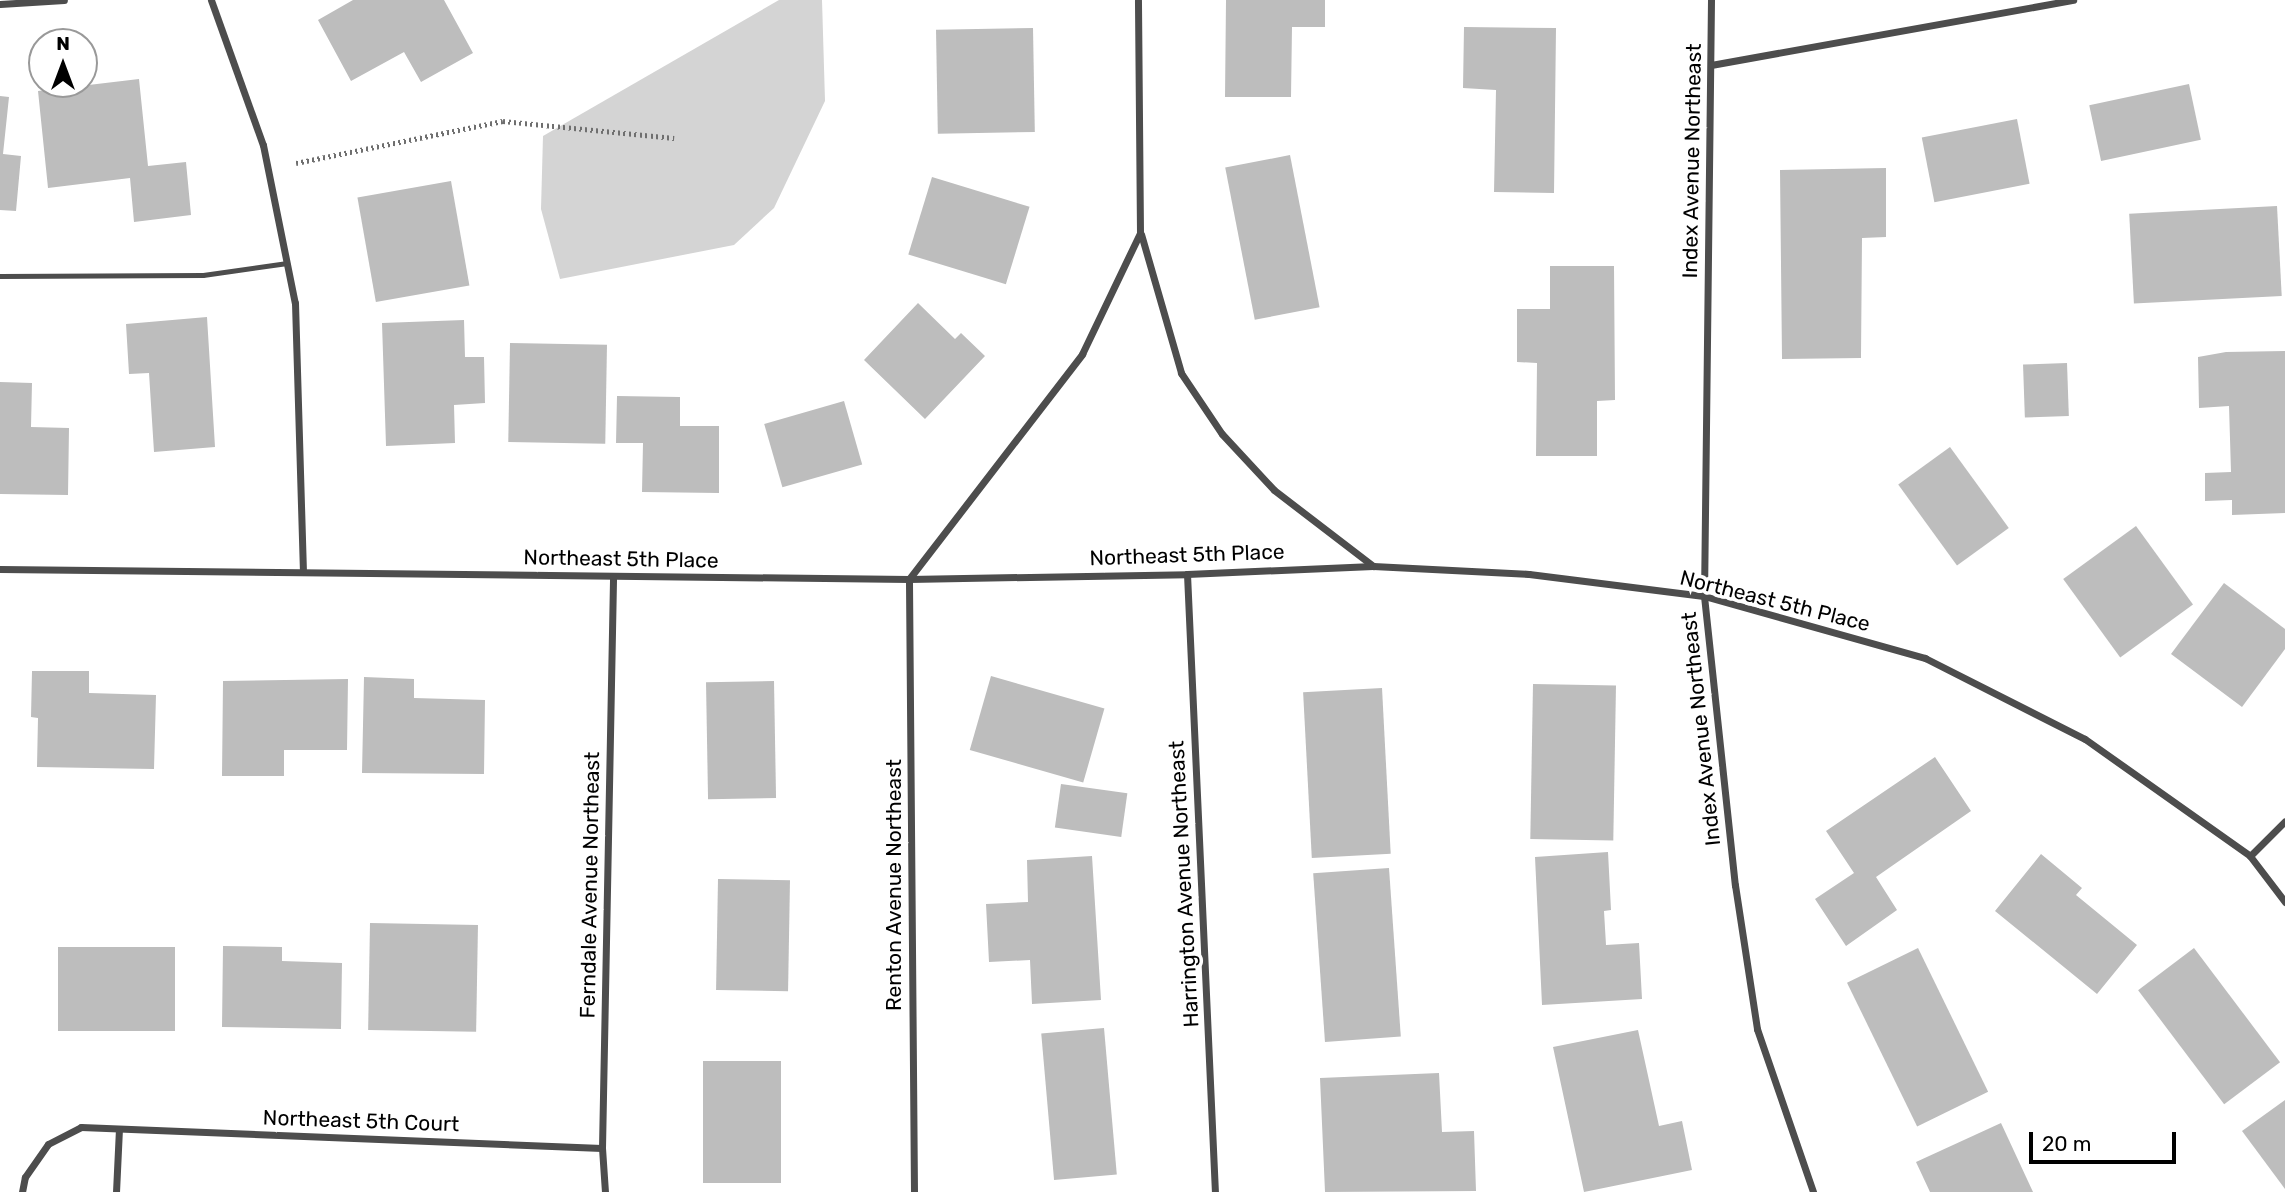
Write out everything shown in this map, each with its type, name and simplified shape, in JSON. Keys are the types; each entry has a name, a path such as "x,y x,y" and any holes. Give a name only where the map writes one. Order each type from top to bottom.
{"street":[{"path":"0,4 64,0"},
{"path":"211,0 263,145 295,303 303,571"},
{"path":"1138,0 1140,233 1181,373 1222,434 1274,490 1373,566"},
{"name":"Index Avenue Northeast","path":"1711,0 1704,596 1735,885 1757,1029 1813,1192"},
{"path":"1711,65 2073,0"},
{"path":"909,579 1082,354 1140,233"},
{"name":"Northeast 5th Place","path":"0,569 303,571 613,578 909,579 1187,575 1373,566 1529,574 1704,596 1925,657 2085,739 2249,856 2285,902"},
{"name":"Harrington Avenue Northeast","path":"1187,575 1216,1192"},
{"name":"Ferndale Avenue Northeast","path":"605,1192 602,1148 613,578"},
{"name":"Renton Avenue Northeast","path":"909,579 914,1192"},
{"path":"2249,856 2285,821"},
{"name":"Northeast 5th Court","path":"22,1192 24,1177 48,1144 81,1127 602,1148"},
{"path":"116,1192 119,1129"}],"lane":[{"path":"0,276 203,275 287,263"}],"path":[{"path":"267,168 503,121 674,138"}],"shaded area":[{"path":"779,0 822,0 825,101 774,208 734,245 560,279 541,209 543,136"}],"building":[{"path":"353,0 444,0 473,53 421,82 404,52 351,81 318,20"},
{"path":"1226,0 1325,0 1325,27 1292,27 1291,97 1225,97"},
{"path":"1464,27 1556,28 1554,193 1494,192 1496,90 1463,88"},
{"path":"1033,28 1035,132 938,134 936,30"},
{"path":"139,79 148,166 186,162 191,215 134,222 130,178 48,188 39,98 98,98 98,84"},
{"path":"2189,84 2201,140 2101,161 2089,105"},
{"path":"0,96 9,97 3,154 21,156 16,211 0,210"},
{"path":"2017,119 2030,184 1934,202 1922,138"},
{"path":"1290,155 1320,307 1255,320 1225,168"},
{"path":"1886,168 1886,237 1862,238 1861,358 1782,359 1780,170"},
{"path":"932,177 1030,207 1006,284 908,254"},
{"path":"451,181 469,285 376,302 357,197"},
{"path":"2277,206 2282,296 2134,304 2129,214"},
{"path":"1550,266 1614,266 1615,400 1597,401 1597,456 1536,456 1537,363 1517,362 1517,309 1550,309"},
{"path":"918,303 955,339 961,333 985,356 925,419 864,360"},
{"path":"207,317 215,447 154,452 149,373 129,374 126,324"},
{"path":"464,320 465,357 484,357 485,403 454,405 455,443 386,446 382,323"},
{"path":"510,343 607,345 605,444 508,442"},
{"path":"2285,351 2285,513 2232,515 2232,500 2205,501 2205,473 2231,472 2229,406 2199,408 2198,357 2226,352"},
{"path":"2067,363 2069,416 2025,418 2023,365"},
{"path":"0,382 32,383 31,427 69,428 68,495 0,494"},
{"path":"617,396 680,397 680,426 719,426 719,493 642,492 643,443 616,443"},
{"path":"844,401 862,464 782,487 764,424"},
{"path":"1950,447 2009,528 1957,566 1898,485"},
{"path":"2136,526 2193,604 2120,657 2063,579"},
{"path":"2224,583 2285,629 2285,649 2242,707 2171,654"},
{"path":"32,671 89,671 89,693 156,695 154,769 37,767 38,718 31,717"},
{"path":"991,676 1104,709 1083,783 970,750"},
{"path":"364,677 414,679 414,698 485,700 484,774 362,773"},
{"path":"348,679 347,750 284,750 284,776 222,776 223,681"},
{"path":"774,681 776,798 708,799 706,682"},
{"path":"1533,684 1616,685 1613,840 1530,839"},
{"path":"1382,688 1391,854 1312,858 1303,692"},
{"path":"1935,757 1971,811 1876,877 1897,910 1846,946 1815,899 1854,873 1826,831"},
{"path":"1061,784 1127,793 1121,837 1055,828"},
{"path":"1608,852 1611,910 1604,911 1606,945 1639,943 1642,999 1542,1005 1535,857"},
{"path":"2041,854 2082,888 2076,895 2137,945 2097,994 1995,911"},
{"path":"1092,856 1101,1000 1032,1004 1030,960 989,962 986,904 1028,902 1027,860"},
{"path":"1389,868 1401,1037 1325,1042 1313,873"},
{"path":"718,879 790,880 788,991 716,990"},
{"path":"370,923 478,925 476,1032 368,1030"},
{"path":"223,946 282,947 282,961 342,963 341,1029 222,1027"},
{"path":"58,947 175,947 175,1031 58,1031"},
{"path":"1918,948 1988,1092 1917,1126 1847,983"},
{"path":"2194,948 2280,1062 2224,1104 2138,990"},
{"path":"1104,1028 1117,1174 1054,1180 1041,1033"},
{"path":"1638,1030 1659,1126 1682,1121 1692,1170 1584,1192 1553,1047"},
{"path":"703,1061 781,1061 781,1183 703,1183"},
{"path":"1439,1073 1442,1132 1474,1131 1476,1191 1325,1192 1320,1078"},
{"path":"2285,1100 2285,1189 2242,1131"},
{"path":"2001,1123 2033,1192 1930,1192 1916,1162"}]}
